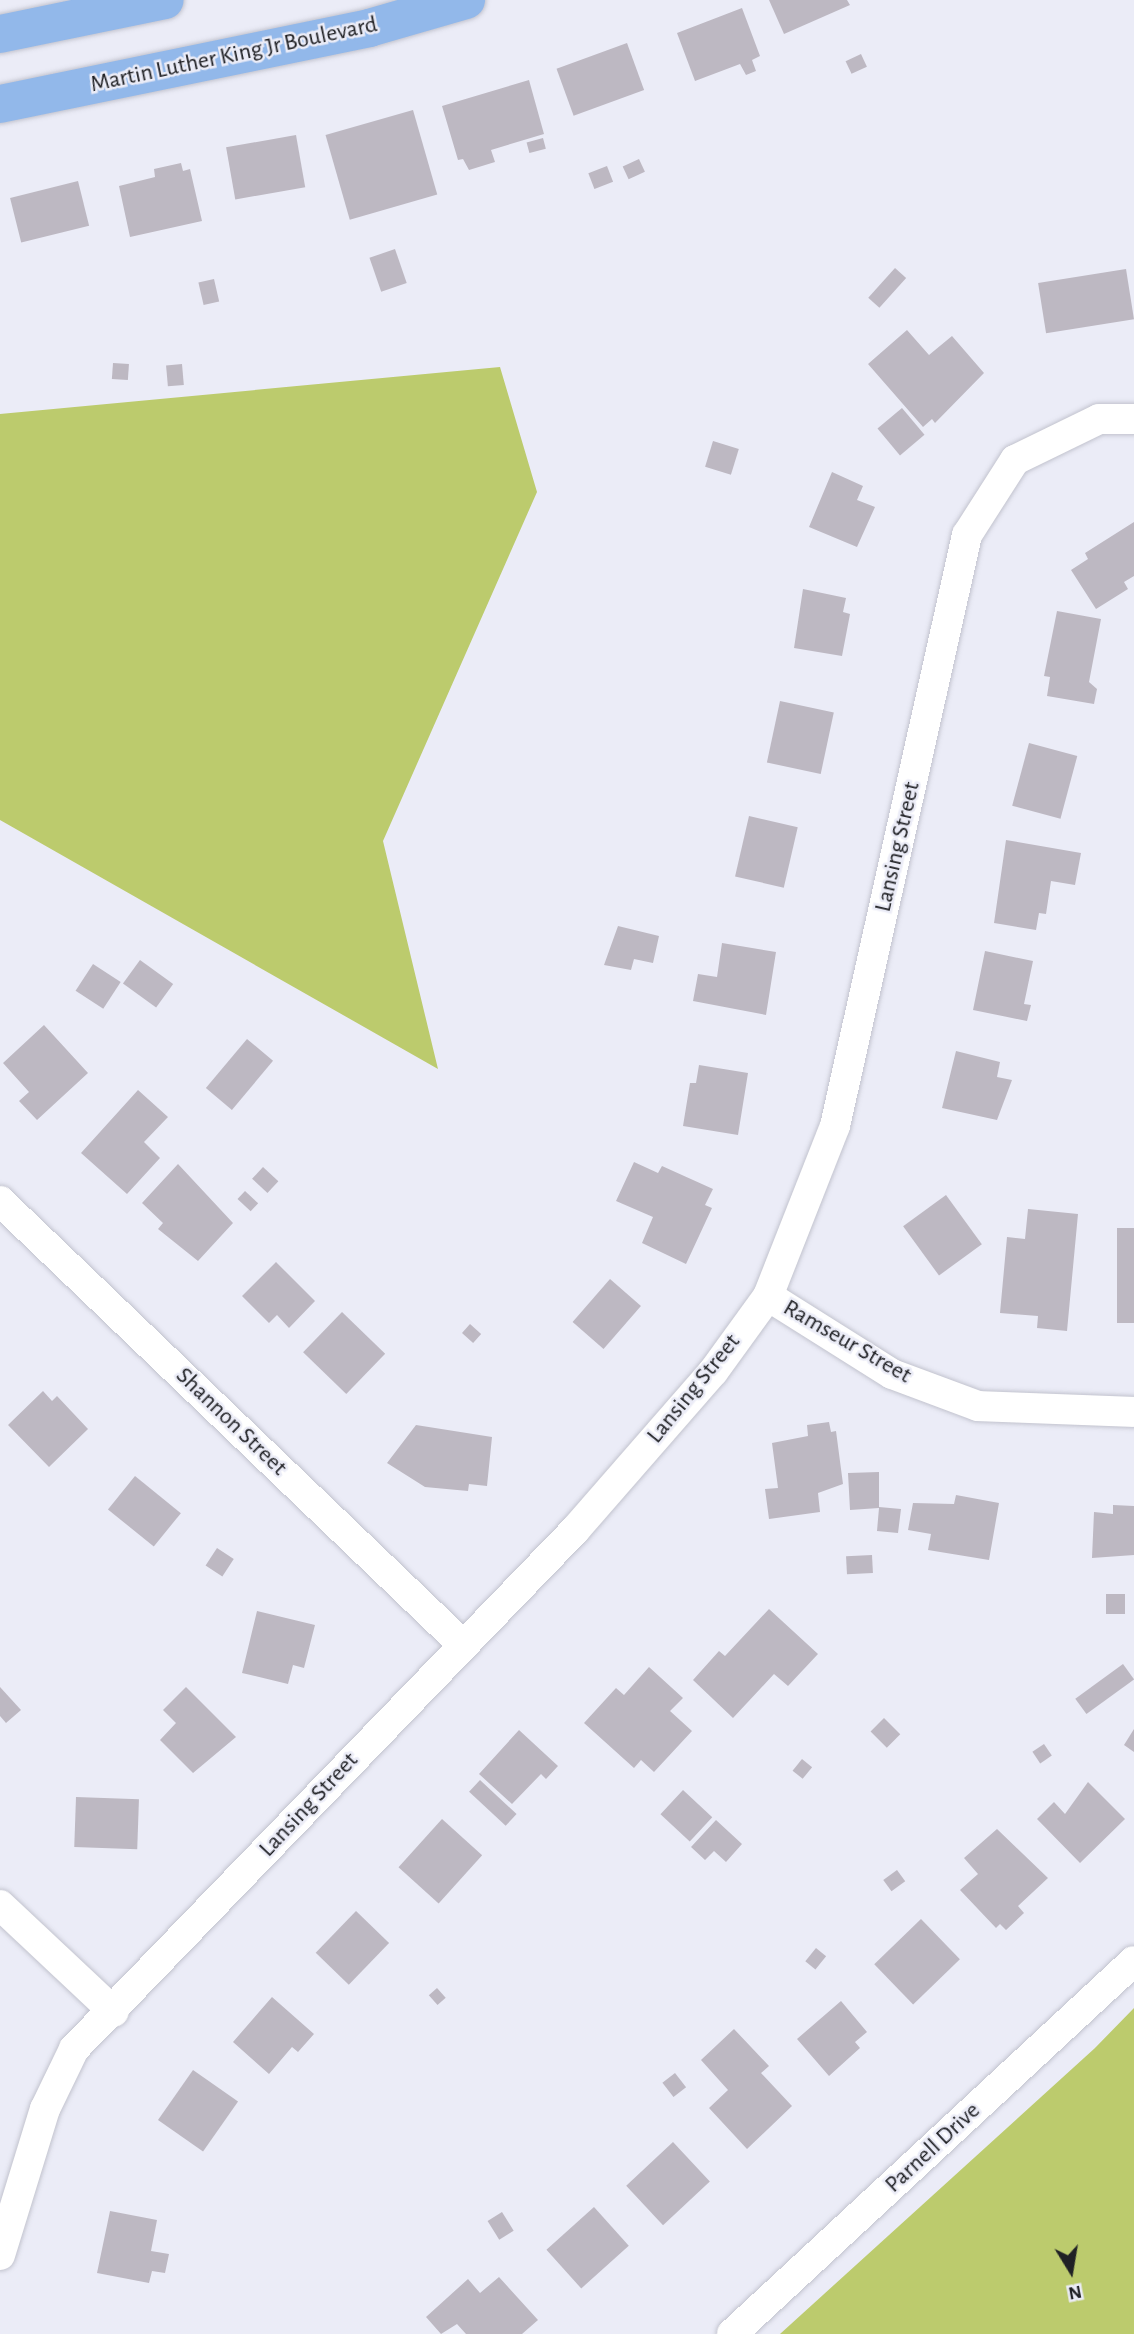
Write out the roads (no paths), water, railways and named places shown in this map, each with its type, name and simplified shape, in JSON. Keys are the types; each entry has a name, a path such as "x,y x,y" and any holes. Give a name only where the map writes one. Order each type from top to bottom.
{"main road":[{"path":"0,34 165,0"},
{"name":"Martin Luther King Jr Boulevard","path":"0,104 369,27 466,0"}],"street":[{"name":"Lansing Street","path":"0,2255 51,2097 74,2049 114,2012 461,1643 584,1520 713,1372 768,1296 835,1126 967,535 1015,460 1099,419 1134,419"},
{"name":"Shannon Street","path":"0,1201 461,1643"},
{"name":"Ramseur Street","path":"768,1296 892,1374 978,1406 1134,1412"},
{"path":"0,1905 114,2012"},
{"name":"Parnell Drive","path":"732,2334 1134,1961"}]}
